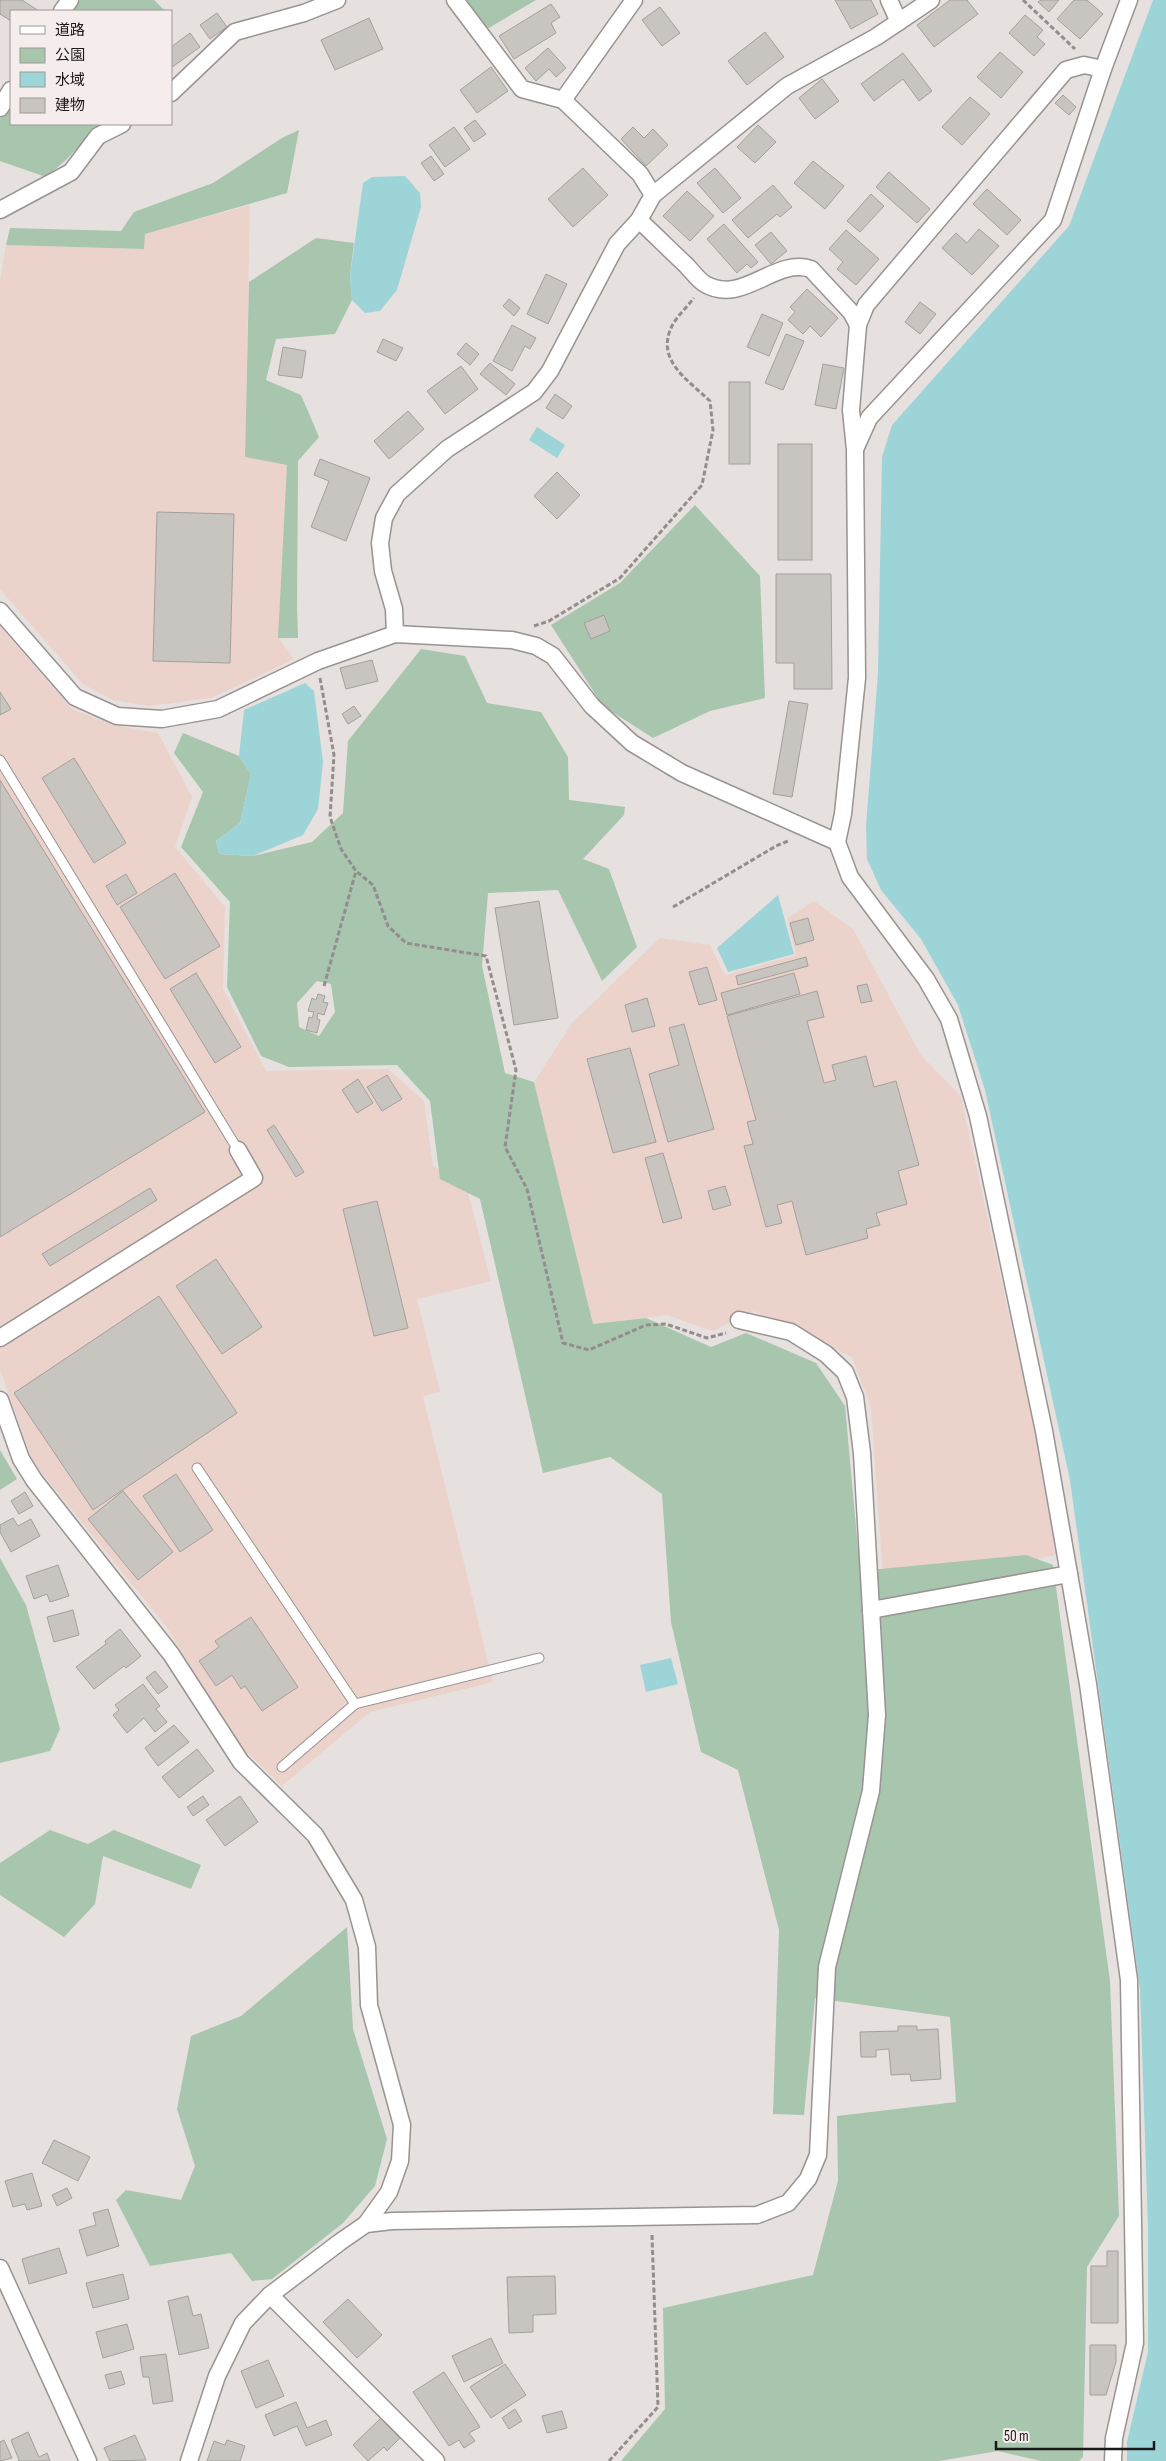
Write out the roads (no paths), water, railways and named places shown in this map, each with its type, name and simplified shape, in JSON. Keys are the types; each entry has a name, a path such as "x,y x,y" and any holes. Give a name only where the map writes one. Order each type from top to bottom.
{"street":[{"path":"172,92 235,32 304,13 337,0"},
{"path":"454,0 522,88 563,100 640,174 653,196"},
{"path":"563,100 634,0"},
{"path":"889,0 899,22"},
{"path":"394,634 394,609 383,571 380,543 384,518 397,494 447,450 534,392 550,371 617,244 639,220 653,196 787,86 899,22 931,0"},
{"path":"855,450 869,418 1053,220 1103,69 1129,0"},
{"path":"1103,69 1084,65 1066,70 866,304 858,325 851,410 855,450 857,678 843,814 837,842 850,877 926,979 949,1019 978,1116 1044,1431 1088,1684 1129,1980 1135,2343 1114,2438 1113,2461"},
{"path":"0,108 10,92"},
{"path":"0,210 71,172 98,136 120,125"},
{"path":"639,220 705,284 722,290 740,288 792,266 802,266 811,269 851,312 858,325"},
{"path":"0,611 75,697 117,716 162,719 218,709 318,661 394,634 512,640 536,646 552,656 592,706 632,744 682,774 837,842"},
{"path":"0,1338 254,1178 238,1150"},
{"path":"366,2224 402,2221 756,2215 788,2203 808,2179 818,2155 827,1967 871,1791 877,1716 862,1454 855,1397 846,1372 826,1354 791,1332 739,1320"},
{"path":"0,1400 21,1459 34,1480 171,1654 241,1762 315,1835 354,1900 367,1947 369,2005 402,2125 400,2161 389,2192 366,2224 270,2295 243,2323 217,2376 189,2461"},
{"path":"871,1610 1069,1574"},
{"path":"0,2268 88,2461"},
{"path":"270,2295 436,2461"}],"lane":[{"path":"0,760 238,1150"},
{"path":"197,1468 355,1704"},
{"path":"282,1767 355,1704 539,1658"}],"water":[{"path":"1153,0 1166,0 1166,2461 1127,2461 1127,2442 1148,2352 1148,2228 1140,1989 1070,1480 985,1090 958,1005 921,939 881,890 867,859 866,826 878,673 882,457 892,425 1069,226"},
{"path":"405,176 420,193 421,207 397,290 380,311 365,313 352,300 350,276 363,183 372,177"},
{"path":"537,427 565,445 557,458 529,440"},
{"path":"305,683 314,691 323,762 318,809 303,835 253,856 219,854 216,841 240,823 251,774 239,756 244,710"},
{"path":"778,895 794,954 728,972 717,948"},
{"path":"671,1658 678,1684 646,1692 640,1665"}]}
